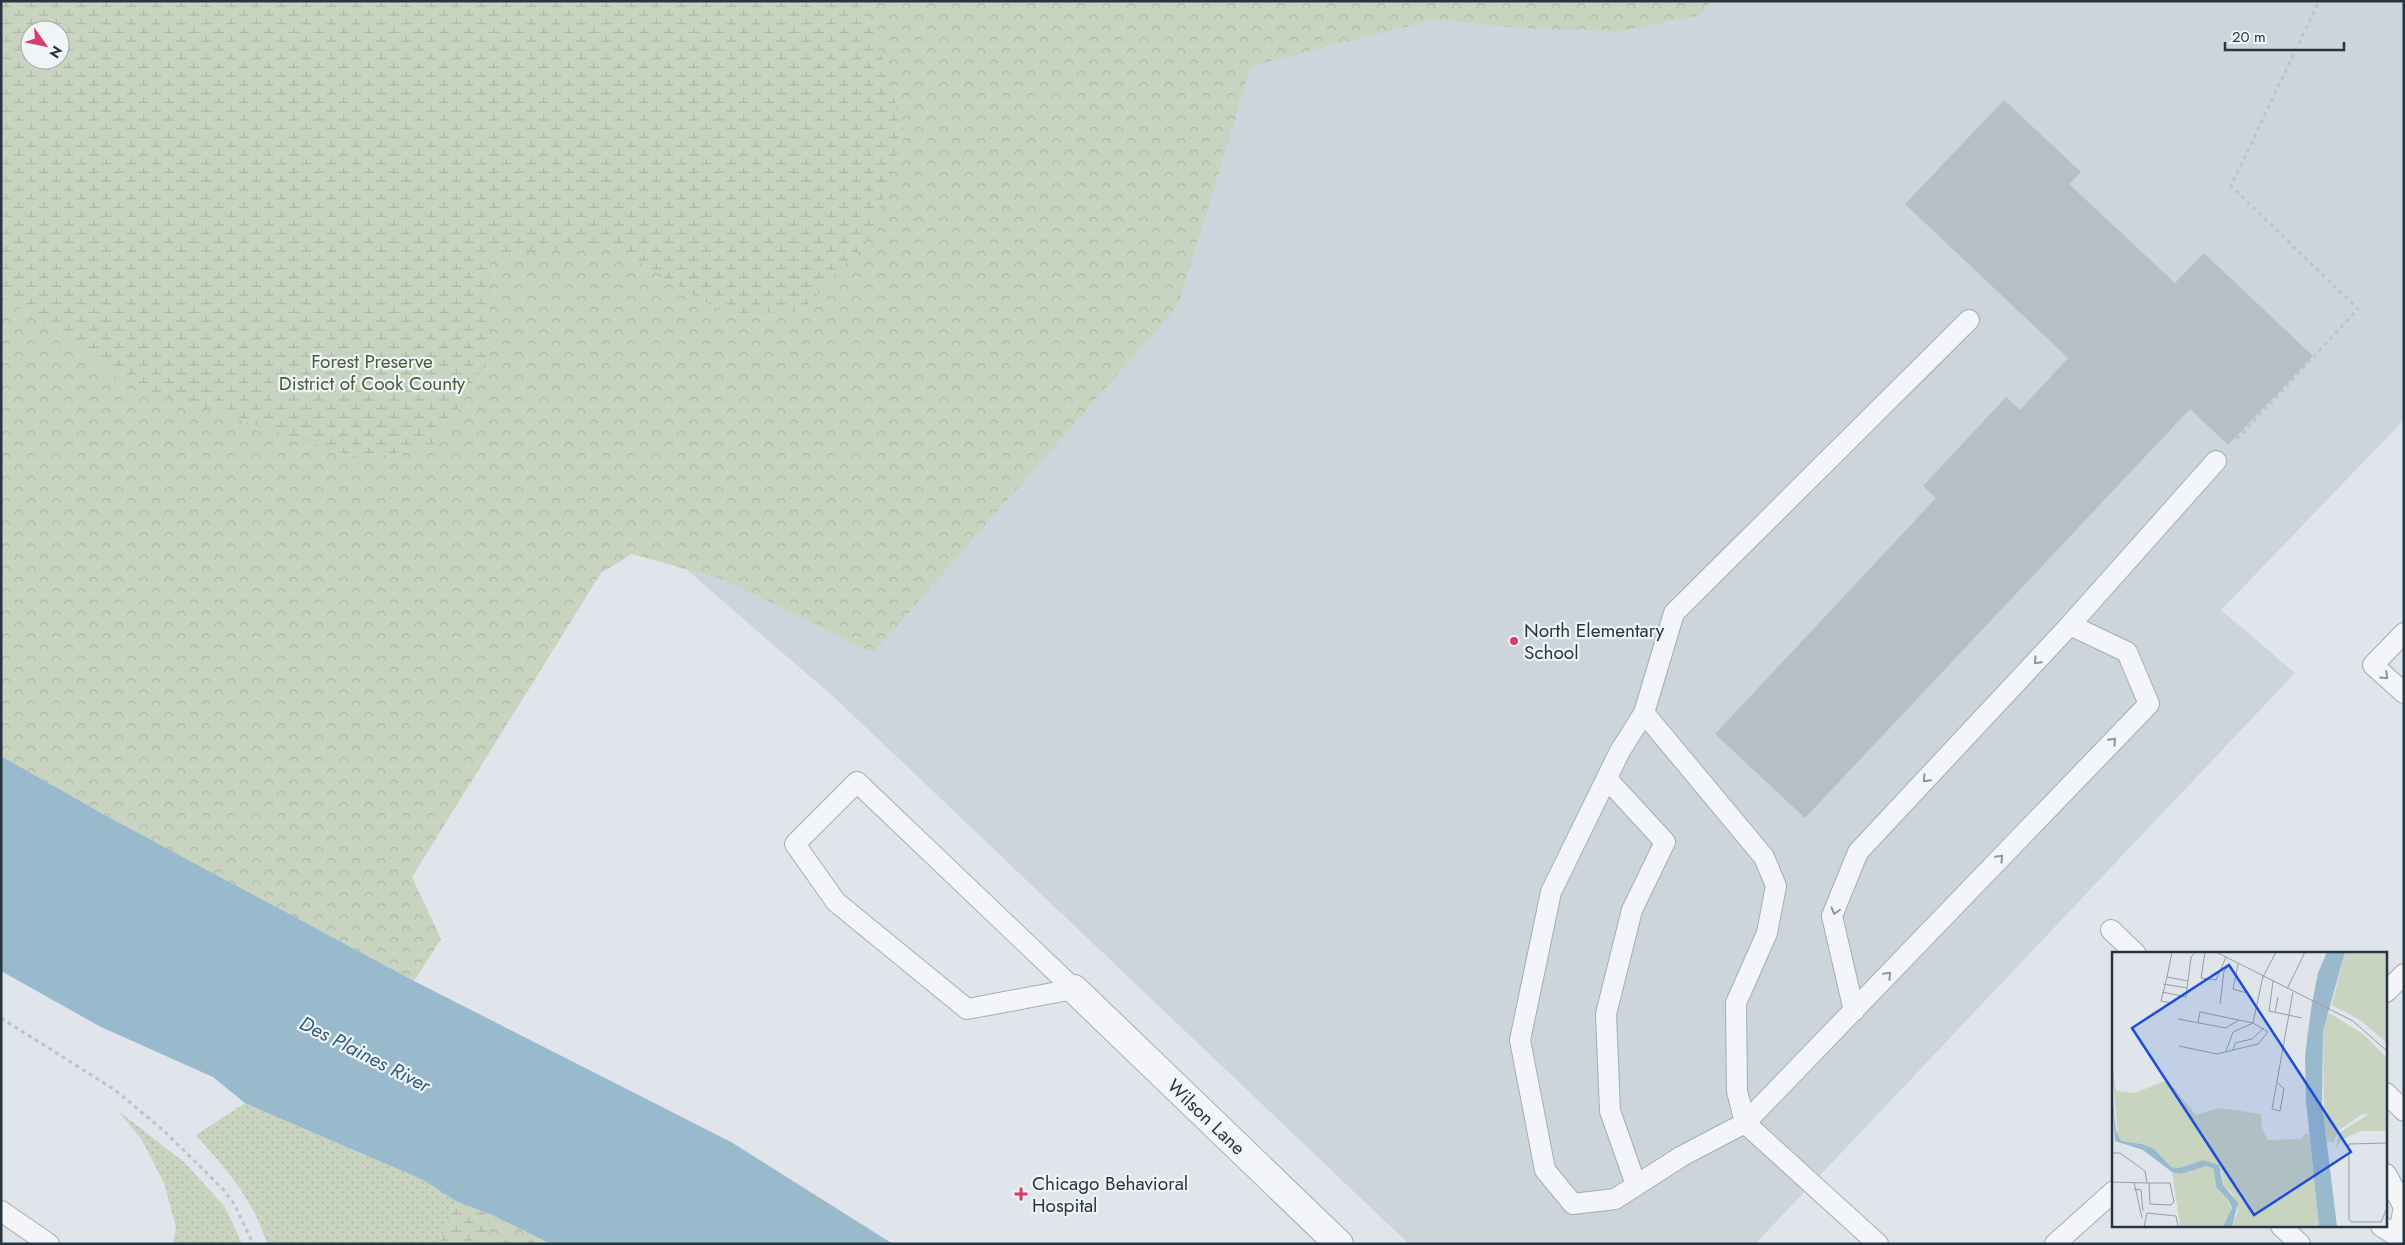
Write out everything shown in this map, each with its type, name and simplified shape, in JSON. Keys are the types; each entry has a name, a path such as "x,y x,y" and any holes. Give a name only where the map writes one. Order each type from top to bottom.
{"street":[{"name":"Wilson Lane","path":"1074,989 1339,1244"}],"lane":[{"path":"1969,320 1674,613 1644,713 1620,751 1551,892 1520,1040 1545,1170 1573,1204 1615,1199 1682,1156 1746,1123 2149,704 2126,652 2070,625"},
{"path":"1854,1011 1832,916 1858,852 2070,625 2216,461"},
{"path":"2404,633 2373,665 2404,693"},
{"path":"1644,713 1764,857 1776,886 1767,933 1736,1003 1737,1091 1746,1123 1878,1244"},
{"path":"1606,779 1665,842 1632,910 1606,1014 1610,1111 1636,1185"},
{"path":"857,782 1074,989 967,1009 836,902 794,844 857,782"},
{"path":"2111,930 2134,952"},
{"path":"2388,990 2404,974"},
{"path":"2388,1094 2404,1111"},
{"path":"2388,1178 2404,1207 2400,1241"},
{"path":"2055,1244 2112,1192"},
{"path":"1,1211 49,1244"},
{"path":"2283,1228 2300,1244"},
{"path":"2384,1228 2400,1241"}],"path":[{"path":"2216,461 2358,309 2231,186 2320,1"},
{"path":"1,1018 115,1090 164,1131 223,1189 235,1205 253,1244"}],"shaded area":[{"name":"North Elementary School","path":"1065,1 2404,1 2404,420 2221,610 2295,673 1755,1244 1409,1244 836,699 687,570"}],"green space":[{"name":"Forest Preserve District of Cook County","path":"1,1 1710,1 1700,15 1621,31 1533,29 1434,20 1251,66 1178,306 873,653 728,581 632,554 601,573 412,877 441,939 414,981 103,814 1,756"},
{"path":"1,1 865,1 904,131 871,236 801,312 724,313 608,243 490,257 490,356 434,444 364,460 125,383 1,296"},
{"path":"245,1103 423,1180 456,1201 439,1244 267,1244 255,1213 247,1199 196,1135"},
{"path":"117,1110 185,1163 225,1207 242,1244 173,1244 176,1228 164,1183 142,1140"},
{"path":"456,1201 492,1215 551,1244 439,1244"},
{"path":"456,1201 492,1215 485,1244 439,1244"}],"water":[{"name":"Des Plaines River","path":"1,756 103,814 414,981 731,1142 893,1244 551,1244 492,1215 456,1201 423,1180 245,1103 213,1077 101,1027 1,971"}],"building":[{"path":"2004,100 2081,172 2069,184 2175,283 2204,253 2313,356 2228,445 2190,409 1805,818 1715,734 1936,498 1923,486 2006,397 2020,410 2068,358 1905,204"}],"place":[{"name":"North Elementary School","path":"1514,641"},
{"name":"Chicago Behavioral Hospital","path":"1021,1194"}]}
